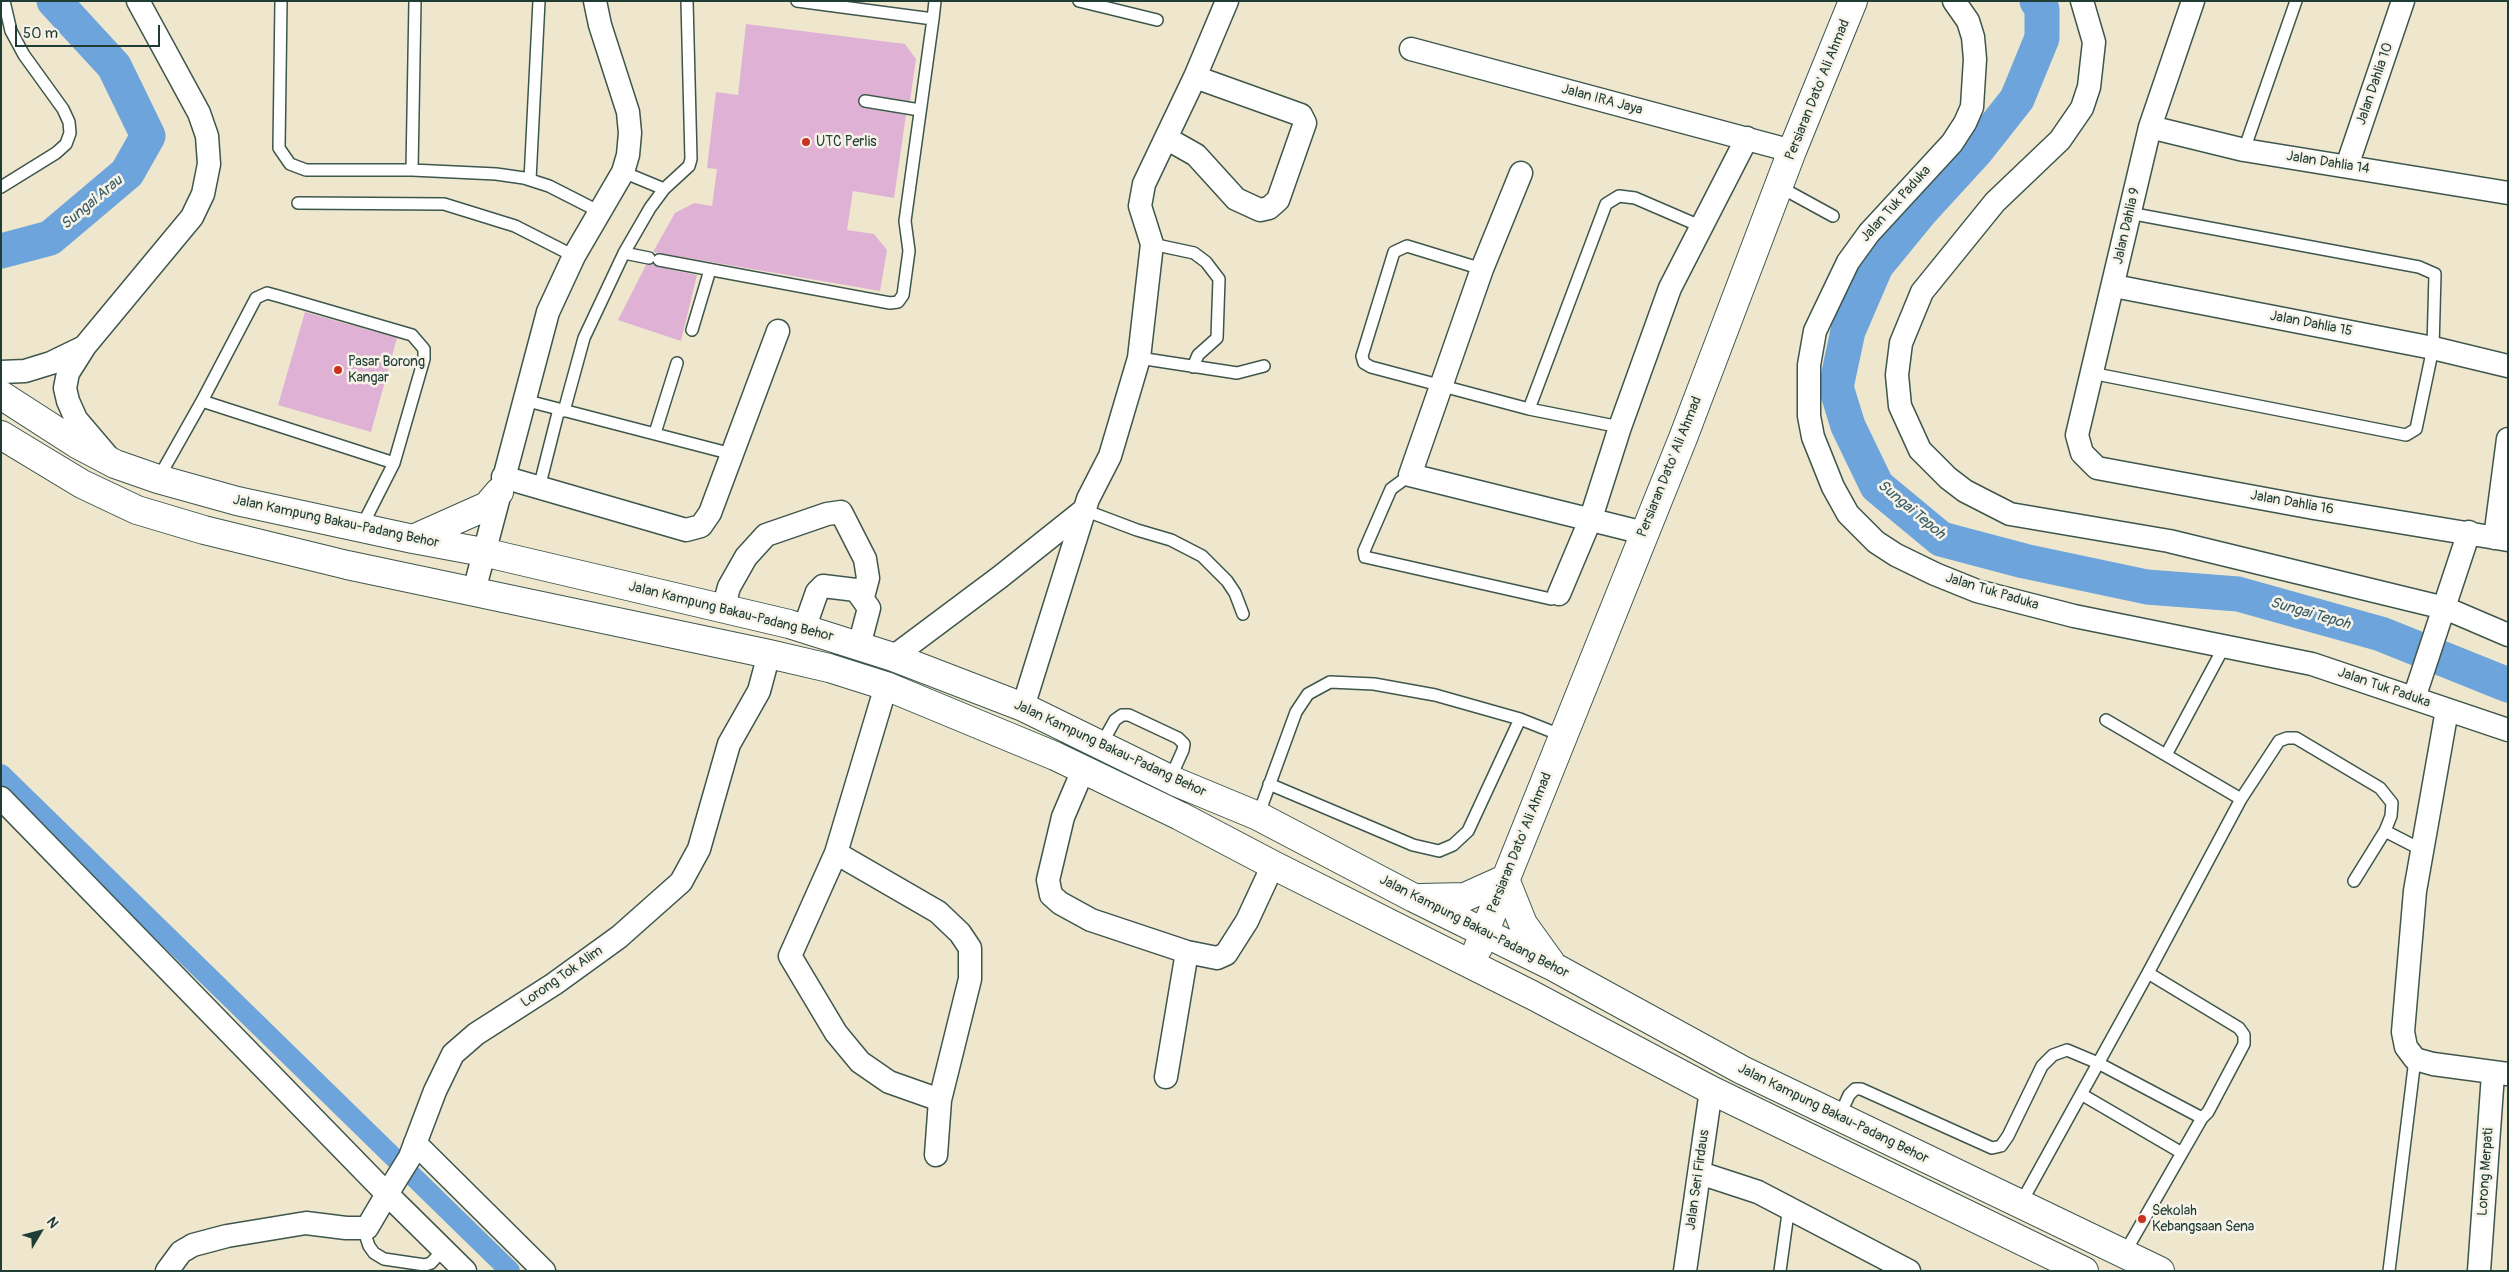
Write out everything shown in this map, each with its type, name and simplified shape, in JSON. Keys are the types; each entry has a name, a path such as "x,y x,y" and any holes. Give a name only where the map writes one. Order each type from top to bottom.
{"street":[{"path":"114,464 76,420 65,388 68,373 85,346 192,217 203,194 209,164 207,136 199,113 138,1"},
{"path":"474,591 548,312 574,256 623,172 628,155 630,133 628,112 600,25 595,1"},
{"path":"1023,707 1084,510 1110,456 1139,358 1152,244 1140,206 1144,184 1196,77 1227,1"},
{"name":"Persiaran Dato' Ali Ahmad","path":"1472,964 1644,533 1780,187 1792,151 1853,1"},
{"name":"Jalan Tuk Paduka","path":"1954,1 1968,21 1973,37 1975,59 1972,107 1965,123 1952,143 1869,233 1848,262 1815,331 1809,365 1810,416 1816,449 1833,487 1848,514 1876,542 1935,574 1977,591 2074,616 2225,645 2418,690 2447,710 2508,730"},
{"path":"2082,1 2094,42 2089,87 2082,108 2060,140 1995,202 1922,292 1901,343 1897,375 1900,406 1920,450 1934,465 1960,487 1978,499 2010,514 2169,541 2445,608 2508,636"},
{"name":"Jalan Dahlia 9","path":"2082,453 2077,435 2114,286 2150,127 2193,1"},
{"name":"Jalan Dahlia 10","path":"2348,166 2403,1"},
{"name":"Jalan IRA Jaya","path":"1411,49 1792,151"},
{"path":"1166,138 1196,155 1236,199 1260,210 1269,208 1278,200 1305,122 1301,115 1196,77"},
{"name":"Jalan Dahlia 14","path":"2150,127 2244,150 2508,193"},
{"path":"1559,594 1591,518 1620,428 1670,288 1746,138"},
{"path":"1521,173 1482,269 1410,475 1591,518 1644,533"},
{"name":"Jalan Dahlia 15","path":"2114,286 2433,348 2508,366"},
{"path":"501,485 539,488 686,530 701,526 710,513 778,331"},
{"path":"1,372 25,371 51,363 85,346"},
{"name":"Jalan Kampung Bakau-Padang Behor","path":"1,394 77,444 114,464 158,479 237,501 413,539 484,552 804,629 893,657 1023,707 1170,779 1258,816 1414,898 1554,967 1742,1070 2160,1271"},
{"path":"1,435 82,484 137,510 204,530 346,565 769,654 829,668 886,686 1055,756 1180,816 1610,1035 1711,1090 2084,1271"},
{"path":"2501,539 2508,439"},
{"name":"Jalan Dahlia 16","path":"2082,453 2097,468 2314,508 2469,532 2501,539"},
{"path":"413,539 487,506 501,485"},
{"path":"893,657 1000,577 1084,510"},
{"path":"723,609 729,587 746,557 766,535 827,514 841,512 865,559 868,578 862,597"},
{"path":"2418,690 2469,532"},
{"path":"804,629 817,592 824,586 856,590 869,608 859,646"},
{"name":"Lorong Tok Alim","path":"363,1228 366,1228 372,1222 413,1150 435,1091 453,1054 476,1034 554,984 619,937 681,882 699,848 729,744 758,692 769,654"},
{"path":"886,686 836,853 790,956 836,1033 860,1062 889,1082 940,1100"},
{"path":"2447,710 2415,891 2403,1032 2410,1053 2500,1074"},
{"path":"1083,770 1063,817 1048,880 1051,895 1060,903 1091,920 1187,952 1217,958 1226,954 1248,921 1273,865"},
{"path":"1,798 391,1187 465,1271"},
{"path":"836,853 938,912 960,933 970,948 970,979 940,1100 936,1154"},
{"path":"1414,898 1465,897 1505,880 1523,924 1554,967"},
{"path":"1166,1077 1187,952"},
{"name":"Lorong Merpati","path":"2479,1271 2500,1074"},
{"name":"Jalan Seri Firdaus","path":"1685,1271 1711,1090"},
{"path":"413,1150 544,1271"},
{"path":"1700,1172 1758,1192 1789,1206 1909,1271"},
{"path":"170,1269 181,1252 193,1245 227,1236 306,1223 363,1228"}],"lane":[{"path":"1,187 56,153 66,144 70,133 69,122 63,109 24,55 11,31 4,1"},
{"path":"281,1 279,148 290,164 306,170 412,170 496,174 530,180 549,186 600,212"},
{"path":"412,170 415,1"},
{"path":"530,180 539,1"},
{"path":"539,488 584,338 624,254 650,208 664,189 689,166 691,159 687,1"},
{"path":"797,1 933,19"},
{"path":"624,254 890,303 898,302 903,295 909,251 905,221 935,1"},
{"path":"1080,1 1157,20"},
{"path":"2244,150 2296,1"},
{"path":"865,101 920,110"},
{"path":"623,172 664,189"},
{"path":"1780,187 1833,216"},
{"path":"1528,409 1606,204 1619,196 1635,198 1700,226"},
{"path":"298,203 444,204 515,226 574,256"},
{"path":"2091,373 2406,435 2416,429 2433,348 2437,287 2435,274 2426,269 2130,213"},
{"path":"1152,244 1194,253 1206,262 1219,279 1217,338 1198,355 1193,367"},
{"path":"1482,269 1407,246 1394,252 1362,356 1364,363 1371,367 1528,409 1620,428"},
{"path":"692,330 710,270"},
{"path":"158,479 202,401 256,298 267,294 412,335 424,349 424,359 394,463 361,528"},
{"path":"1139,358 1237,373 1264,366"},
{"path":"655,434 676,364"},
{"path":"524,400 732,454"},
{"path":"202,401 394,463"},
{"path":"1410,475 1391,489 1364,551 1364,557 1552,599 1559,594"},
{"path":"1084,510 1137,530 1171,540 1202,556 1227,581 1235,593 1243,614"},
{"path":"2166,755 2225,645"},
{"path":"1258,816 1296,712 1308,694 1330,682 1374,684 1435,695 1520,719 1563,736"},
{"path":"1101,746 1115,720 1129,715 1178,738 1184,744 1183,750 1170,779"},
{"path":"1269,784 1413,845 1439,851 1454,845 1468,831 1520,719"},
{"path":"2106,720 2241,799"},
{"path":"2021,1204 2241,799 2279,741 2287,738 2296,738 2380,788 2392,803 2391,816 2385,831 2354,882"},
{"path":"2385,831 2422,850"},
{"path":"2124,1254 2202,1118 2208,1112 2244,1044 2244,1035 2238,1028 2148,973"},
{"path":"1839,1117 1849,1095 1855,1089 1861,1089 1992,1148 2001,1146 2008,1136 2042,1066 2053,1055 2066,1050 2098,1063 2202,1118"},
{"path":"2388,1271 2410,1053"},
{"path":"2081,1094 2182,1153"},
{"path":"1780,1271 1789,1206"},
{"path":"363,1228 369,1246 374,1253 384,1259 425,1265 431,1263 444,1249"}],"building":[{"name":"UTC Perlis","path":"746,24 905,44 916,59 910,101 866,94 860,96 858,100 863,108 906,115 894,198 853,191 847,230 874,234 887,250 880,291 653,252 675,213 694,203 712,206 717,169 707,168 716,92 738,95"},
{"path":"653,264 658,267 697,275 681,341 618,320 646,265"},
{"name":"Pasar Borong Kangar","path":"305,312 397,338 371,432 278,405"}],"waterway":[{"name":"Sungai Arau","path":"1,251 50,238 127,173 148,136 114,66 54,1"},
{"name":"Sungai Tepoh","path":"2037,1 2042,9 2042,38 2017,99 1976,151 1921,211 1876,266 1848,331 1836,387 1848,426 1877,486 1941,539 2024,561 2147,587 2238,594 2381,634 2508,685"},
{"path":"1,774 510,1271"}],"place":[{"name":"UTC Perlis","path":"806,142"},
{"name":"Pasar Borong Kangar","path":"338,370"},
{"name":"Sekolah Kebangsaan Sena","path":"2142,1219"}]}
